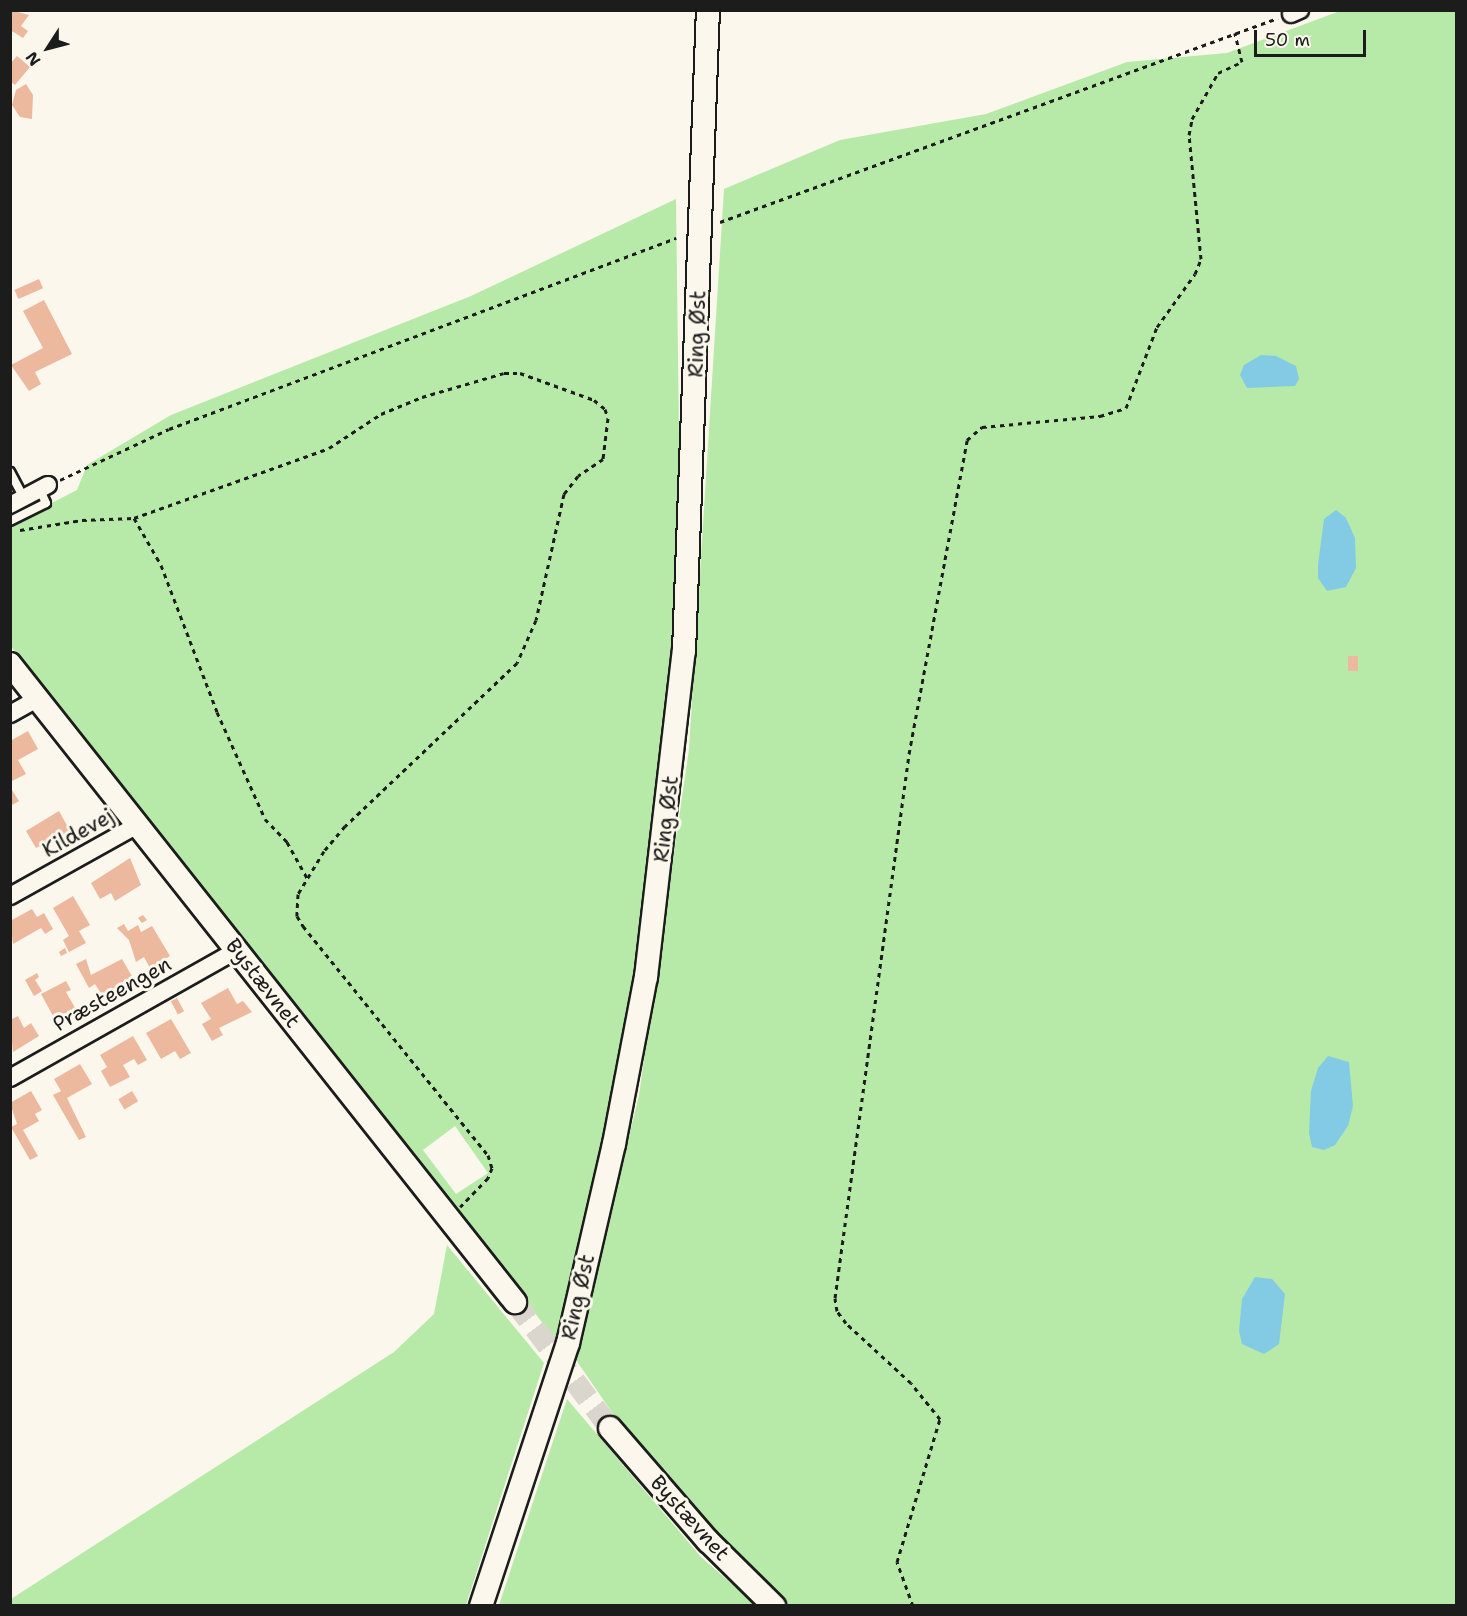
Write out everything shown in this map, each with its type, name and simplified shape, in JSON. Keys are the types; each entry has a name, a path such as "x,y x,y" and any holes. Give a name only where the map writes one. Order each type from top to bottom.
{"main road":[{"name":"Ring Øst","path":"481,1605 568,1343 614,1144 646,977 684,651 708,10"},
{"name":"Bystævnet","path":"10,664 515,1302"},
{"name":"Bystævnet","path":"610,1428 708,1541 774,1605"}],"street":[{"path":"17,501 44,488"},
{"path":"10,714 37,699"},
{"name":"Kildevej","path":"10,896 136,826"},
{"name":"Præsteengen","path":"10,1078 237,950"}],"lane":[{"path":"10,472 17,501"},
{"path":"10,521 46,504 44,488"}],"path":[{"path":"720,222 1296,12"},
{"path":"913,1605 897,1562 940,1419 911,1383 846,1323 837,1311 835,1298 909,754 963,463 968,440 982,427 1079,415 1100,416 1126,408 1157,327 1195,274 1201,259 1189,135 1192,119 1218,73 1242,62 1235,33"},
{"path":"44,488 169,429 676,238"},
{"path":"10,529 134,518 329,448 381,414 422,397 504,373 530,377 594,400 604,409 608,418 603,459 578,476 564,494 536,620 517,663 345,826 298,894 296,908 303,926 488,1155 492,1168 488,1178 448,1219"},
{"path":"134,518 161,565 217,712 265,819 287,843 308,878"}],"green space":[{"path":"1340,11 1456,11 1456,1605 787,1605 711,1534 618,1421 576,1360 639,1095 689,749 724,189 840,140 986,114 1127,62 1227,53"},
{"path":"676,199 680,513 676,651 640,976 594,1193 556,1340 11,646 11,524 77,490 87,465 171,415 471,296","holes":["455,1126 488,1173 456,1194 423,1150"]},
{"path":"447,1245 544,1363 466,1605 11,1605 11,1599 394,1352 434,1314"},
{"path":"567,1399 701,1557 756,1605 499,1605"}],"water":[{"path":"1261,355 1276,356 1296,366 1299,379 1295,386 1247,388 1240,375 1244,365"},
{"path":"1336,510 1346,518 1355,538 1356,568 1346,587 1327,591 1318,578 1318,565 1324,519"},
{"path":"1328,1056 1349,1062 1353,1106 1348,1126 1335,1145 1324,1150 1312,1147 1309,1133 1311,1091 1318,1068"},
{"path":"1255,1277 1272,1279 1285,1294 1279,1344 1264,1354 1242,1344 1239,1331 1242,1299"}],"building":[{"path":"10,10 29,15 21,26 28,31 23,38 10,30"},
{"path":"17,56 30,67 15,85 10,81 10,64"},
{"path":"26,84 33,95 32,119 20,117 12,105 16,90"},
{"path":"39,279 43,288 18,299 14,290"},
{"path":"44,300 72,354 35,372 41,384 29,391 11,365 43,348 23,311"},
{"path":"1348,656 1358,656 1358,671 1348,671"},
{"path":"28,731 38,749 18,760 26,774 10,782 10,741"},
{"path":"10,787 19,801 12,805 10,803"},
{"path":"59,811 70,831 36,848 26,831"},
{"path":"130,858 141,885 115,901 111,893 100,899 91,883"},
{"path":"73,896 90,925 79,931 86,943 69,952 63,940 69,936 53,908"},
{"path":"32,909 37,917 44,913 53,929 45,934 41,928 13,944 10,921"},
{"path":"143,915 147,920 142,923 138,918"},
{"path":"124,924 128,931 138,925 141,932 152,926 170,956 150,968 144,957 136,962 129,940 117,928"},
{"path":"65,948 67,953 61,956 59,952"},
{"path":"86,959 91,975 122,959 133,978 121,985 124,990 105,1000 95,984 89,988 76,964"},
{"path":"37,973 39,977 35,980 42,991 34,996 25,980"},
{"path":"66,981 71,990 66,992 78,1013 58,1025 41,994"},
{"path":"228,988 237,1004 243,1001 252,1012 219,1028 223,1035 212,1041 202,1024 211,1019 201,1003"},
{"path":"177,998 184,1011 178,1015 171,1001"},
{"path":"18,1016 24,1028 31,1023 39,1036 13,1052 10,1020"},
{"path":"171,1019 191,1053 180,1059 175,1051 161,1059 146,1033"},
{"path":"133,1036 147,1060 138,1065 134,1059 123,1065 130,1077 110,1087 101,1071 107,1067 100,1055"},
{"path":"80,1064 92,1084 67,1098 86,1137 79,1140 53,1095 61,1091 54,1079"},
{"path":"31,1091 42,1110 35,1114 39,1121 23,1130 38,1156 30,1160 11,1127 17,1124 10,1103"},
{"path":"132,1091 138,1101 124,1110 118,1099"}],"tunnel":[{"path":"515,1302 610,1428"}]}
